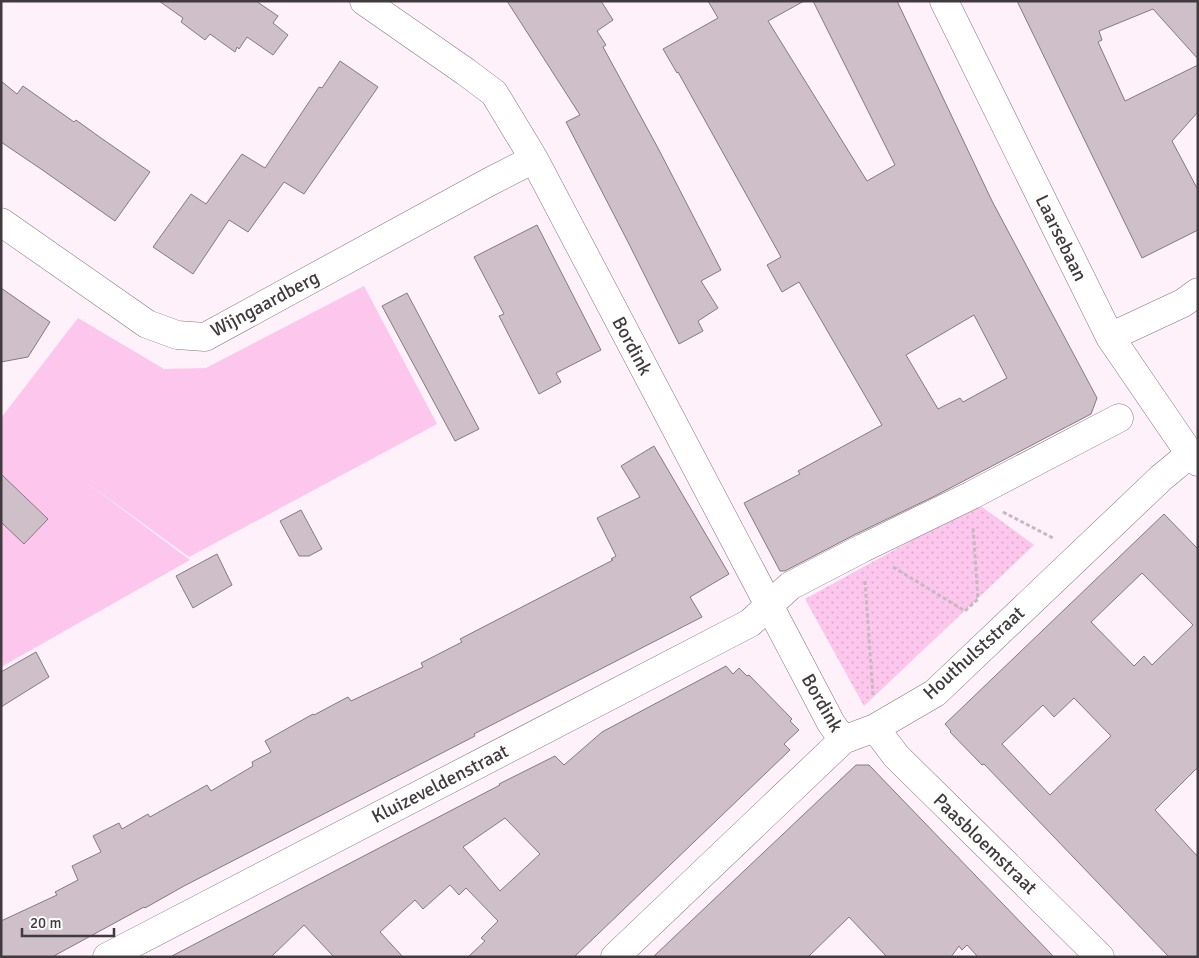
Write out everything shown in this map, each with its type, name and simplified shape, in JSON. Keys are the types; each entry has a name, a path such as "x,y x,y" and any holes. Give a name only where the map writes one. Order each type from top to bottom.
{"street":[{"name":"Bordink","path":"364,1 466,72 494,94 534,159 830,723 843,740"},
{"name":"Laarsebaan","path":"944,1 1110,337 1194,458"},
{"name":"Wijngaardberg","path":"1,222 147,324 177,335 205,337 534,159"},
{"path":"1110,337 1183,303 1198,292"},
{"path":"769,606 790,586 972,495 1119,418"},
{"name":"Houthulststraat","path":"615,957 843,740 875,728 935,693 1161,478 1194,458"},
{"name":"Kluizeveldenstraat","path":"107,957 750,623 769,606"},
{"name":"Paasbloemstraat","path":"875,728 896,756 1100,957"}],"path":[{"path":"863,548 965,611 978,599 972,495"},
{"path":"972,495 1082,554"},
{"path":"863,548 875,728"}],"shaded area":[{"path":"364,286 437,424 189,557 83,480 190,560 1,667 1,418 78,318 164,369 206,368"},
{"path":"978,504 1034,545 864,706 805,599"}],"building":[{"path":"159,1 256,1 278,16 273,23 288,35 273,55 247,37 239,49 237,47 235,52 210,34 205,40 181,22 183,18"},
{"path":"507,1 601,1 613,20 597,31 606,45 603,47 721,270 701,281 718,308 698,321 703,331 679,344 566,122 580,115"},
{"path":"708,1 804,1 768,21 867,181 895,165 813,1 897,1 992,201 1097,398 1091,414 935,496 785,571 780,571 744,503 800,474 798,471 882,425 799,282 782,292 767,265 781,257 678,72 663,49 718,18","holes":["974,315 1007,378 963,402 960,398 938,409 906,355"]},
{"path":"1017,1 1198,1 1198,59 1153,9 1099,31 1102,40 1098,42 1125,101 1198,65 1198,112 1172,141 1198,190 1198,230 1142,258"},
{"path":"340,61 378,87 304,194 284,182 248,232 229,220 193,274 153,247 191,194 206,204 242,154 265,168 319,87 322,88"},
{"path":"1,81 17,94 23,86 74,122 76,120 150,172 115,221 1,142"},
{"path":"537,225 601,350 556,373 561,382 539,394 499,316 504,314 474,257"},
{"path":"1,288 50,322 28,357 1,362"},
{"path":"407,293 479,429 455,441 382,306"},
{"path":"654,446 729,574 690,597 702,617 474,734 475,736 184,886 52,957 1,957 1,921 57,895 55,892 78,880 72,866 101,852 93,836 119,823 122,829 148,814 150,817 207,785 211,791 253,766 252,762 271,752 265,741 348,697 351,701 423,667 421,663 462,642 460,639 613,560 611,559 616,556 597,518 640,497 621,466"},
{"path":"1,474 48,519 24,544 1,522"},
{"path":"301,510 322,549 309,556 299,556 280,521"},
{"path":"1164,514 1198,549 1198,767 1155,810 1198,857 1198,957 1169,957 984,764 982,765 950,732 945,724","holes":["1142,573 1193,625 1152,665 1144,656 1134,666 1091,622","1074,698 1111,736 1050,795 1002,744 1043,705 1054,717"]},
{"path":"217,554 232,585 193,608 176,576"},
{"path":"36,652 49,677 1,707 1,672"},
{"path":"726,666 733,674 739,668 747,676 749,675 792,719 790,721 799,730 784,744 790,750 574,957 468,957 485,941 481,938 498,921 466,888 459,895 450,885 423,909 415,900 380,932 403,957 334,957 304,925 271,957 170,957 555,756 564,765 602,732","holes":["505,818 540,854 500,891 463,847"]},
{"path":"856,765 869,765 1054,957 978,957 967,945 962,950 959,946 951,957 887,957 849,917 808,957 653,957"}]}
